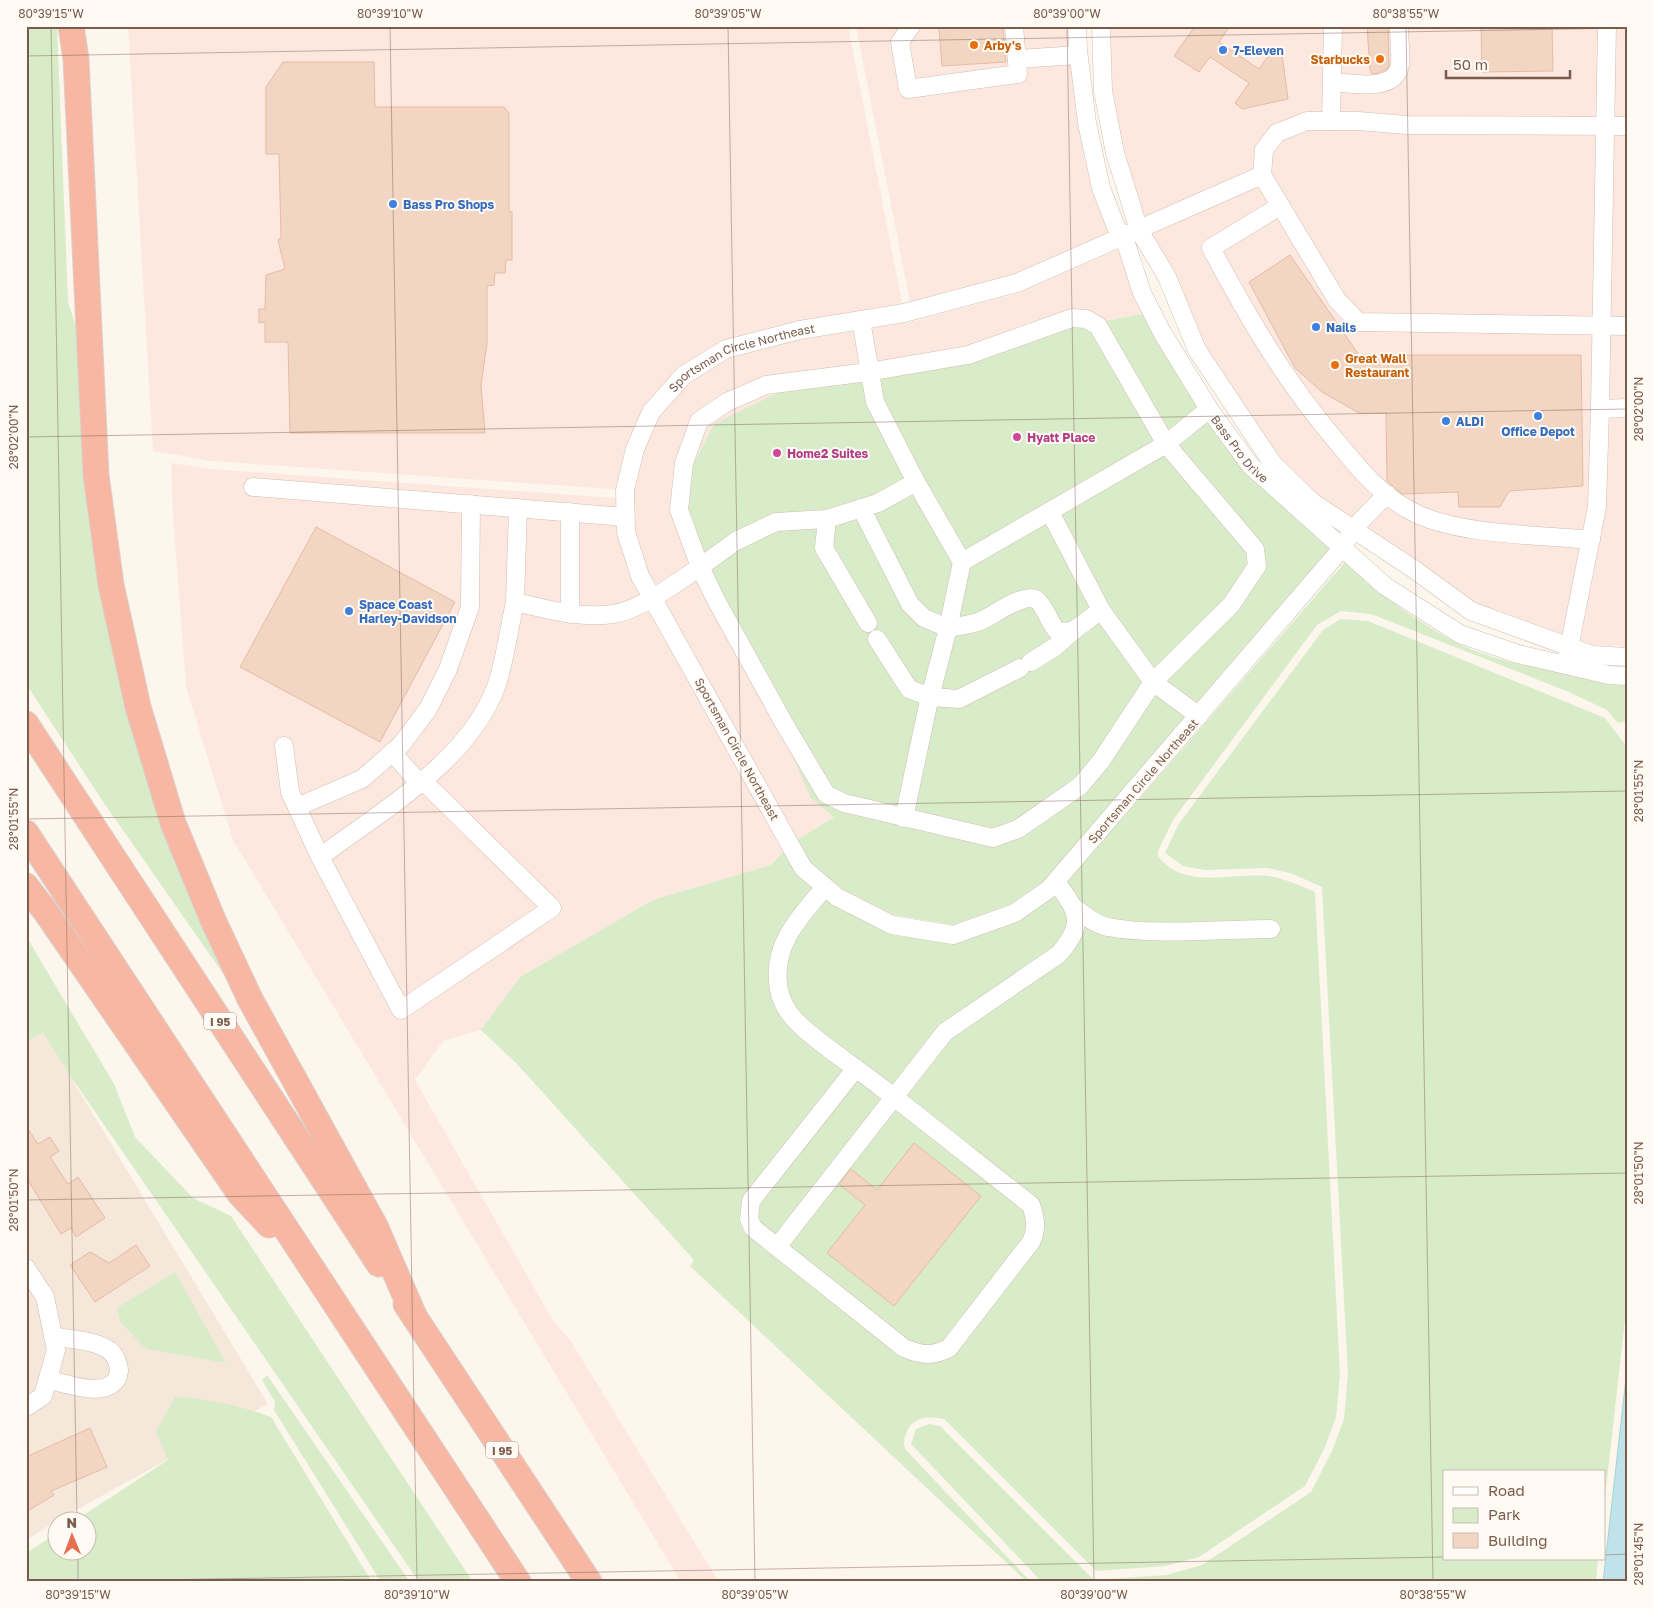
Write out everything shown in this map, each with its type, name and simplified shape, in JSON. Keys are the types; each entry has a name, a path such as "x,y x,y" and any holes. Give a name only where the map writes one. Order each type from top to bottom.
{"highway":[{"path":"71,26 76,59 96,475 111,585 138,707 174,823 213,920 250,999 375,1226 415,1318"},
{"path":"76,59 86,26"},
{"name":"I 95","path":"26,724 589,1582"},
{"path":"26,833 518,1582"},
{"path":"26,886 52,920 240,1194 317,1277"}],"street":[{"path":"911,26 900,42 908,89 1018,74 1014,26"},
{"name":"Bass Pro Drive","path":"1077,26 1078,55 1087,123 1101,188 1116,227 1132,233 1167,277 1197,350 1274,464 1312,502 1471,611 1592,655 1627,657"},
{"name":"Bass Pro Drive","path":"1101,26 1103,91 1132,233 1142,293 1163,334 1209,409 1250,465 1344,547 1385,586 1460,634 1518,654 1609,676 1627,676"},
{"path":"1331,121 1333,26"},
{"path":"1332,82 1385,84 1395,78 1400,66 1399,26"},
{"path":"1567,665 1568,647 1597,507 1607,26"},
{"path":"1018,59 1078,55"},
{"path":"1627,126 1407,125 1308,121 1277,133 1264,150 1262,176 1337,300 1358,322 1627,326"},
{"name":"Sportsman Circle Northeast","path":"1262,176 1017,283 904,313 800,330 726,349 684,375 651,412 634,449 624,490 626,532 640,576 804,868 837,897 892,925 953,935 1015,913 1056,882 1344,547 1353,529 1387,494"},
{"path":"1280,206 1211,248 1253,326 1308,408 1371,484 1415,514 1456,527 1591,540"},
{"path":"1072,318 1086,319 1098,326 1166,444 1255,549 1257,566 1231,605 1154,682 1101,761 1080,786 1018,829 993,838 904,818 844,802 826,794 780,717 717,602 700,567 680,510 684,463 699,421 727,402 766,385 868,372 968,355 1072,318"},
{"path":"861,320 874,402 916,482 962,562 904,818"},
{"path":"1600,409 1627,408"},
{"path":"962,562 1166,444 1209,409"},
{"path":"515,602 570,614 614,614 652,598 736,541 776,522 827,519 878,502 916,482"},
{"path":"253,487 626,517"},
{"path":"297,807 362,779 401,745 428,709 448,668 470,607 471,504"},
{"path":"320,857 422,782 470,734 496,688 515,602 518,508"},
{"path":"861,508 910,604 924,618 948,628 978,622 1019,600 1033,598 1040,602 1051,625 1058,632 1073,631"},
{"path":"570,512 570,614"},
{"path":"1050,512 1100,610 1154,682 1199,716"},
{"path":"827,519 824,548 868,623"},
{"path":"877,639 909,689 930,697 959,699 1026,665 1055,647 1100,610"},
{"path":"284,746 290,792 320,857 400,1010 552,908 392,752"},
{"path":"1056,882 1075,908 1087,918 1106,927 1156,931 1271,929"},
{"path":"825,887 790,931 782,946 778,962 778,982 780,995 787,1011 801,1026 893,1096 1031,1205 1036,1230 1031,1242 949,1348 935,1355 919,1354 904,1348 753,1228 749,1218 751,1202 856,1068"},
{"path":"777,1247 944,1032 1059,954 1071,940 1077,924 1075,908"},
{"path":"26,1268 45,1297 56,1350 43,1396 26,1407"},
{"path":"48,1379 92,1390 106,1387 116,1379 119,1370 117,1360 110,1350 95,1344 53,1336"}],"shaded area":[{"path":"128,26 848,26 904,313 726,349 651,412 625,490 212,461 153,451"},
{"path":"856,26 1068,26 1110,233 1014,274 910,302"},
{"path":"1109,26 1627,26 1627,647 1594,645 1474,602 1317,494 1280,457 1204,345 1174,273 1147,225 1123,150 1112,90"},
{"path":"1119,249 1134,296 1143,314 978,345 834,817 797,840 647,572 634,530 633,491 642,453 658,417 689,382 729,358 801,339 906,323 1019,293"},
{"path":"171,463 212,469 616,498 618,535 632,582 784,851 771,865 653,900 520,977 481,1030 443,1041 415,1080 552,1319 570,1340 719,1582 681,1582 233,840 186,687"},
{"path":"26,1003 268,1404 76,1510 48,1510 48,1526 26,1540"}],"green space":[{"path":"26,26 57,26 68,302 83,348 102,567 238,995 104,803 26,684"},
{"path":"1143,314 1202,414 1244,471 1332,550 1044,881 1011,904 952,925 894,915 842,889 810,862 797,840 834,817 811,798 676,498 714,424 826,369 978,345"},
{"path":"1345,562 1385,596 1442,635 1457,643 1495,658 1603,683 1627,685 1627,721 1618,723 1607,710 1569,692 1371,614 1341,611 1317,625 1173,820 1158,851 1158,856 1169,867 1195,877 1254,875 1274,877 1315,892 1340,1375 1336,1417 1325,1447 1305,1486 1199,1557 1166,1566 1096,1571 944,1419 927,1418 916,1421 906,1434 904,1446 906,1450 1031,1582 1027,1582 690,1266 694,1260 517,1064 481,1030 520,977 653,900 771,865 784,851 798,876 832,905 891,934 955,944 1017,922 1055,896"},
{"path":"1341,619 1368,621 1605,718 1627,747 1627,1302 1606,1488 1606,1470 1443,1470 1443,1560 1598,1560 1596,1582 1042,1582 911,1444 916,1429 929,1424 940,1426 1094,1580 1167,1575 1202,1565 1311,1492 1332,1451 1344,1419 1348,1375 1322,887 1293,874 1268,868 1205,870 1183,866 1165,853 1178,825 1323,630"},
{"path":"26,936 114,1084 135,1137 193,1198 231,1216 473,1582 419,1582 69,1074 43,1032 26,1042"},
{"path":"175,1272 226,1363 146,1349 120,1322 117,1308"},
{"path":"267,1375 410,1582 381,1582 274,1410 275,1402 262,1380"},
{"path":"175,1397 224,1403 271,1417 372,1582 26,1582 26,1553 48,1539 48,1560 98,1560 98,1510 91,1510 168,1460 156,1432"}],"water":[{"path":"1627,1369 1627,1582 1603,1582"}],"building":[{"name":"Arby's","path":"1003,26 1006,62 942,66 939,28"},
{"path":"1195,26 1230,26 1219,42 1259,69 1273,49 1282,54 1288,99 1242,109 1235,103 1249,83 1210,57 1199,72 1174,56"},
{"name":"Starbucks","path":"1367,26 1388,26 1389,63 1388,68 1379,73 1372,74 1370,69"},
{"path":"1481,26 1552,26 1553,71 1482,72"},
{"name":"Bass Pro Shops","path":"283,62 374,62 375,107 504,107 509,113 509,212 512,212 512,260 506,260 505,273 495,273 494,285 487,286 487,343 481,385 485,433 290,433 288,342 265,342 265,322 259,323 259,309 265,309 266,275 285,269 278,240 281,238 279,154 266,154 266,87"},
{"path":"1290,255 1359,355 1581,355 1583,486 1509,491 1500,507 1459,507 1458,492 1403,494 1398,491 1387,481 1386,413 1359,413 1322,392 1295,368 1249,282"},
{"path":"316,527 455,602 380,742 240,667"},
{"path":"26,1126 38,1144 50,1137 59,1151 50,1157 68,1184 78,1177 105,1218 76,1237 71,1228 61,1234 26,1177"},
{"path":"914,1143 981,1196 894,1306 827,1253 865,1205 839,1184 851,1169 877,1190"},
{"path":"136,1245 150,1266 95,1302 70,1265 90,1252 109,1263"},
{"path":"90,1428 107,1467 51,1491 54,1495 26,1512 26,1457"}],"place":[{"name":"Arby's","path":"974,45"},
{"name":"7-Eleven","path":"1223,50"},
{"name":"Starbucks","path":"1380,59"},
{"name":"Bass Pro Shops","path":"393,204"},
{"name":"Nails","path":"1316,327"},
{"name":"Great Wall Restaurant","path":"1335,365"},
{"name":"Office Depot","path":"1538,416"},
{"name":"ALDI","path":"1446,421"},
{"name":"Hyatt Place","path":"1017,437"},
{"name":"Home2 Suites","path":"777,453"},
{"name":"Space Coast Harley-Davidson","path":"349,611"}]}
